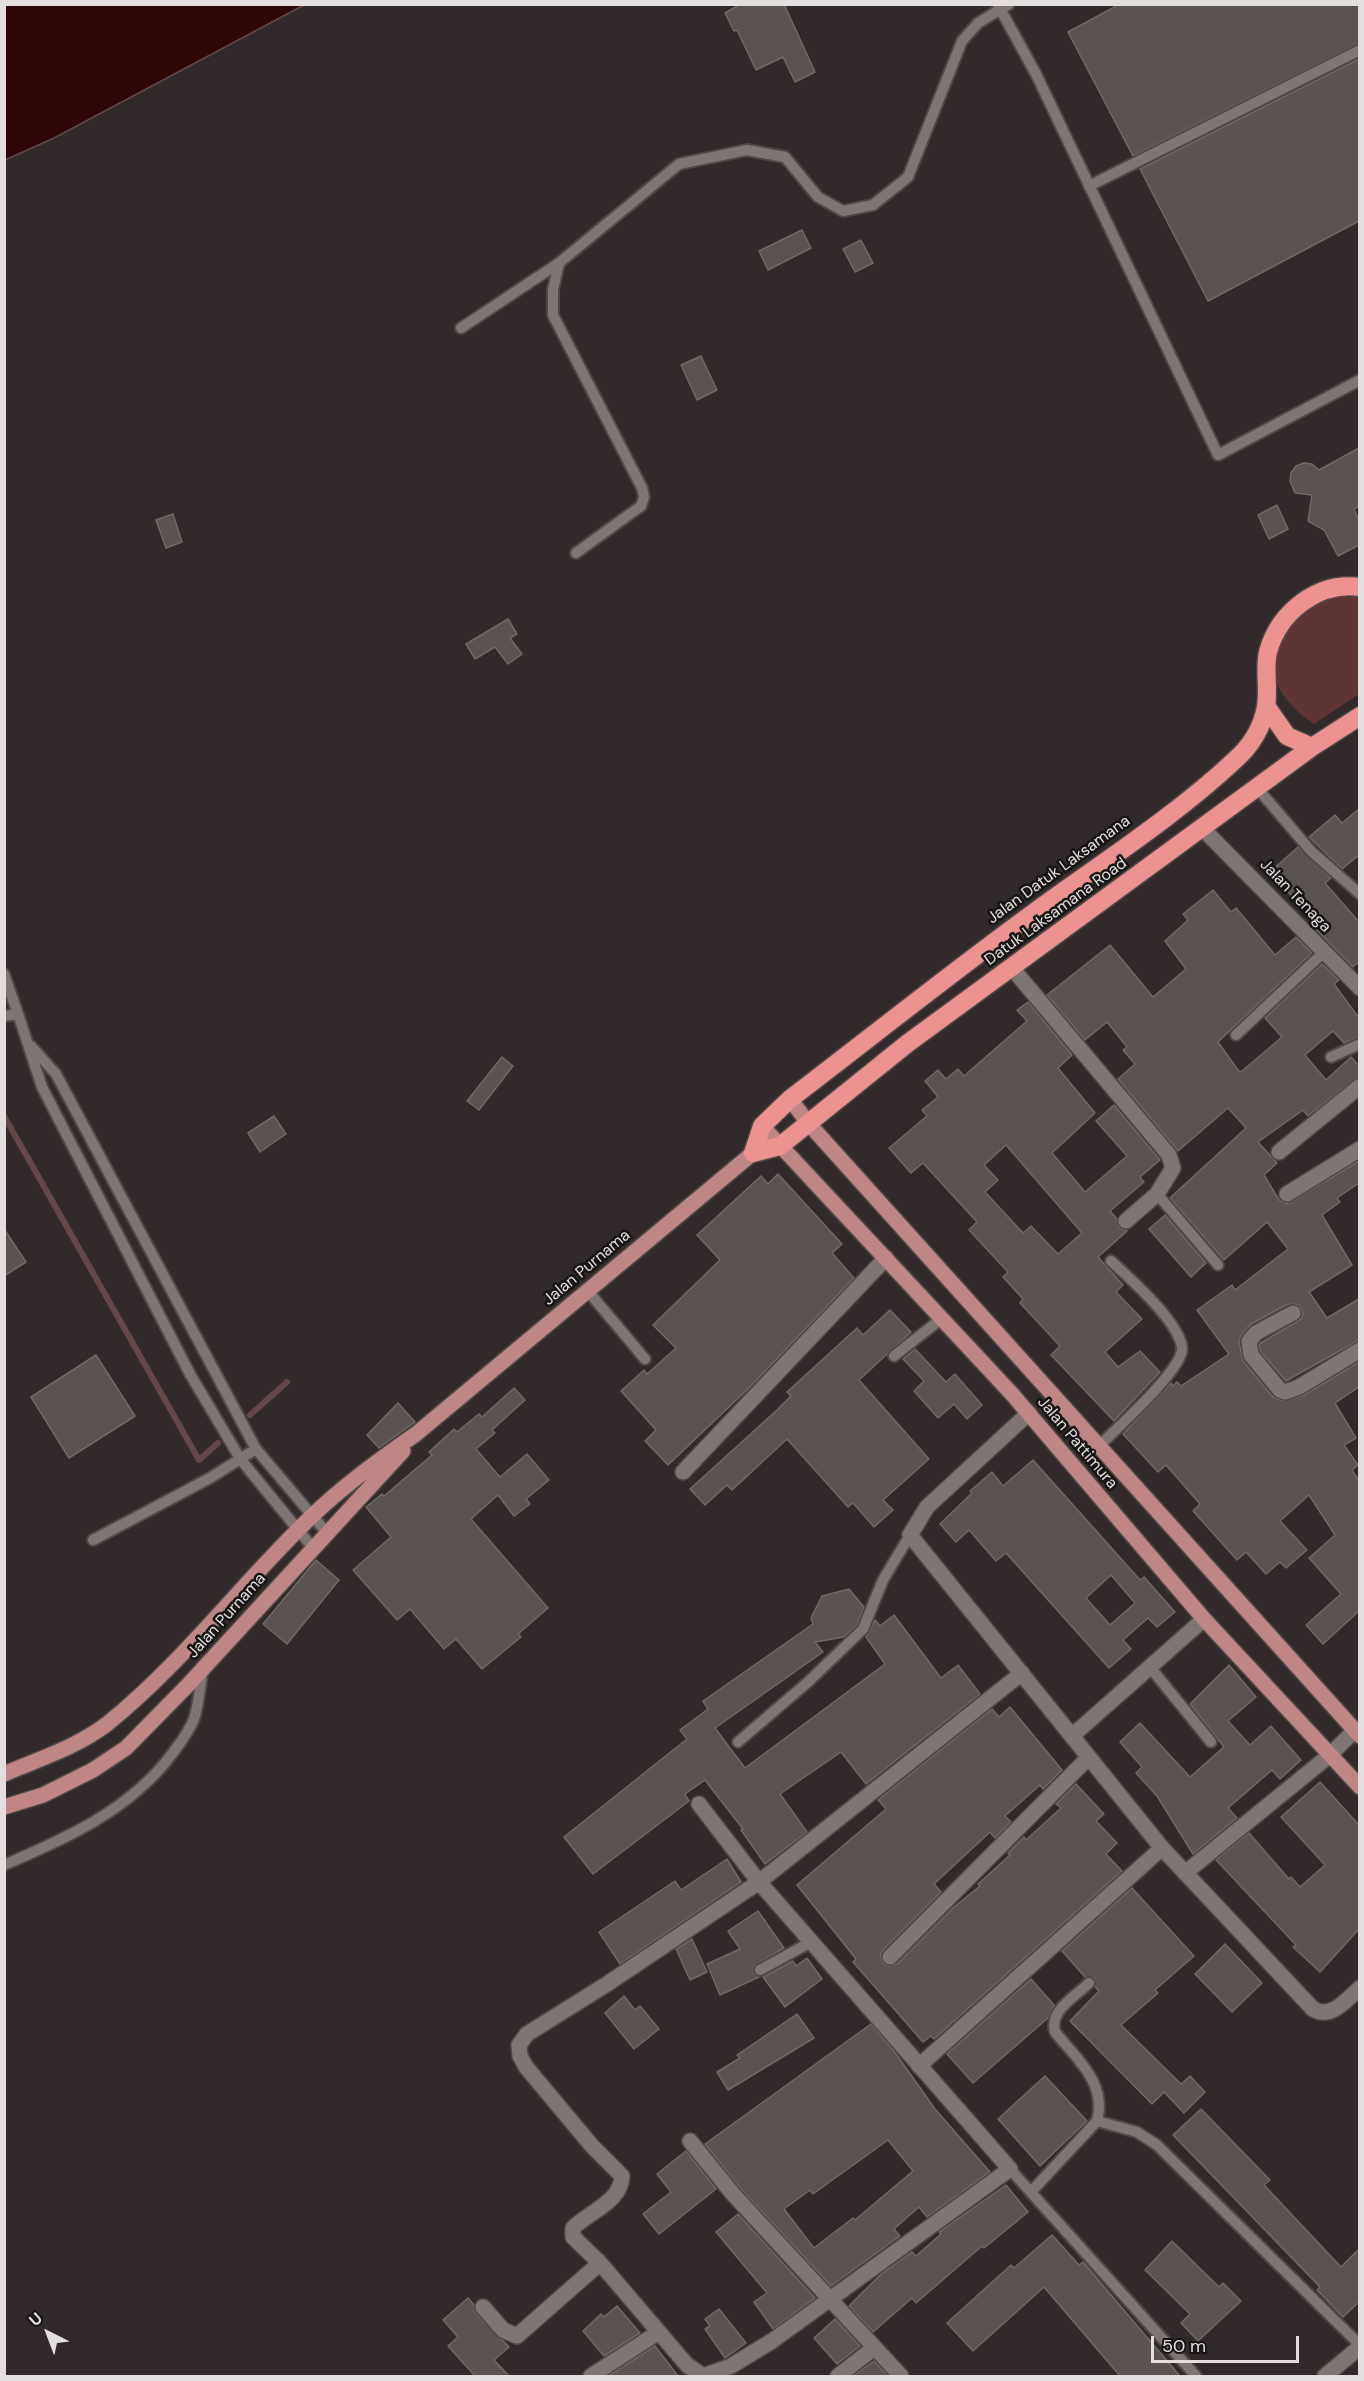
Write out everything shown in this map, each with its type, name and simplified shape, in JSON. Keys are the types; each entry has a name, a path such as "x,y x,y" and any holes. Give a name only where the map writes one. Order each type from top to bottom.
{"highway":[{"name":"Jalan Datuk Laksamana","path":"753,1154 762,1126 790,1100 977,954 1185,802 1242,754 1257,734 1266,706 1268,654 1276,631 1291,611 1317,593 1348,585 1359,587"},
{"path":"1266,706 1287,736 1312,747"},
{"name":"Datuk Laksamana Road","path":"780,1146 908,1043 1258,789 1312,747 1359,716"},
{"path":"753,1154 780,1146"}],"main road":[{"name":"Jalan Pattimura","path":"790,1100 809,1124 1357,1733"},
{"name":"Jalan Pattimura","path":"762,1126 1029,1413 1203,1619 1359,1787"},
{"name":"Jalan Purnama","path":"4,1774 71,1746 106,1724 167,1667 312,1516 375,1463 417,1434 753,1154"},
{"name":"Jalan Purnama","path":"4,1807 43,1796 93,1770 126,1748 203,1669 327,1533 375,1485 417,1434"}],"street":[{"name":"Jalan Tenaga","path":"1203,829 1359,988"},
{"path":"1012,968 1169,1155 1173,1168 1157,1194 1126,1221"},
{"path":"1279,1152 1359,1086"},
{"path":"1287,1194 1359,1149"},
{"path":"683,1472 886,1258"},
{"path":"1293,1313 1256,1333 1250,1341 1251,1355 1280,1390 1285,1392 1299,1387 1359,1350"},
{"path":"1029,1413 927,1507 910,1535 1162,1848 1313,2009 1318,2012 1332,2012 1359,1988"},
{"path":"1072,1736 1203,1619"},
{"path":"699,1804 759,1882 1010,2169 772,2341 730,2366 703,2376 687,2365 600,2263 573,2237 573,2228 616,2196 622,2186 622,2176 592,2146 526,2067 520,2056 519,2045 528,2034 759,1882 1022,1673"},
{"path":"1185,1873 1357,1733"},
{"path":"890,1957 1088,1758"},
{"path":"919,2066 1162,1848"},
{"path":"690,2141 733,2194 901,2376"},
{"path":"483,2307 503,2330 517,2336 600,2263"},
{"path":"591,2376 659,2332"},
{"path":"1325,2376 1359,2346"},
{"path":"838,2376 874,2348"}],"lane":[{"path":"461,328 559,263 679,164 747,150 785,157 818,198 843,211 873,205 908,177 962,41 978,23 1002,6 1218,455 1359,380"},
{"path":"1089,186 1359,50"},
{"path":"559,263 553,290 553,315 642,488 644,497 641,506 576,553"},
{"path":"1258,789 1311,851 1359,894"},
{"path":"1236,1035 1324,952"},
{"path":"4,974 42,1087 177,1349 241,1460 313,1548"},
{"path":"4,1016 18,1014"},
{"path":"26,1042 56,1074 112,1174 196,1340 256,1449 327,1533"},
{"path":"1331,1057 1359,1044"},
{"path":"93,1183 112,1174"},
{"path":"1157,1194 1218,1265"},
{"path":"1099,1446 1145,1402 1180,1358 1182,1347 1175,1329 1111,1261"},
{"path":"587,1290 645,1359"},
{"path":"894,1356 941,1319"},
{"path":"177,1349 196,1340"},
{"path":"93,1540 241,1460 256,1449"},
{"path":"738,1743 808,1682 863,1629 883,1580 910,1535"},
{"path":"1149,1666 1211,1742"},
{"path":"4,1864 85,1827 141,1789 160,1770 184,1739 194,1718 203,1669"},
{"path":"760,1970 811,1942"},
{"path":"1031,2192 1097,2121 1100,2110 1093,2080 1055,2032 1053,2024 1056,2013 1089,1983"},
{"path":"1097,2121 1137,2132 1157,2145 1359,2346"},
{"path":"1010,2169 1196,2376"}],"shaded area":[{"path":"5,4 304,5 54,138 5,160"},
{"path":"1359,590 1359,694 1314,724 1305,718 1282,693 1273,673 1274,651 1298,605"}],"building":[{"path":"741,4 784,4 815,72 795,82 783,57 756,70 737,30 734,31 725,13"},
{"path":"1120,4 1359,4 1359,43 1133,156 1068,32"},
{"path":"1359,59 1359,221 1208,301 1140,169"},
{"path":"802,230 811,248 768,270 759,251"},
{"path":"861,240 873,263 855,272 843,249"},
{"path":"701,356 717,390 697,400 681,365"},
{"path":"1359,448 1359,506 1354,509 1359,521 1359,545 1338,556 1324,530 1308,521 1312,495 1295,493 1290,481 1291,473 1296,466 1304,463 1312,464 1319,470"},
{"path":"1277,505 1288,529 1269,539 1258,515"},
{"path":"173,514 182,542 166,548 156,520"},
{"path":"508,619 517,634 510,638 522,654 508,664 495,647 475,659 466,644"},
{"path":"1359,809 1359,855 1342,869 1309,837 1335,815 1342,823"},
{"path":"1298,847 1331,878 1325,883 1359,922 1359,962 1353,967 1311,924 1314,921 1270,872"},
{"path":"1213,890 1231,912 1236,908 1275,955 1296,937 1312,953 1218,1042 1238,1070 1241,1072 1282,1037 1265,1018 1322,964 1339,980 1334,984 1359,1018 1359,1037 1344,1043 1333,1031 1305,1055 1326,1080 1351,1057 1359,1066 1359,1076 1308,1116 1303,1110 1258,1142 1277,1163 1264,1175 1279,1200 1287,1204 1359,1161 1359,1183 1337,1198 1340,1202 1322,1215 1352,1265 1309,1292 1327,1318 1359,1299 1359,1340 1286,1381 1260,1351 1259,1344 1301,1319 1303,1313 1299,1305 1288,1304 1251,1324 1241,1335 1239,1342 1243,1361 1272,1396 1282,1401 1304,1395 1359,1362 1359,1387 1335,1403 1356,1438 1344,1445 1358,1465 1352,1470 1359,1481 1359,1611 1323,1644 1306,1625 1341,1594 1309,1558 1335,1535 1309,1495 1280,1521 1307,1550 1286,1568 1280,1562 1266,1574 1246,1552 1237,1560 1193,1511 1200,1504 1166,1465 1158,1472 1123,1434 1171,1383 1173,1386 1177,1382 1181,1386 1229,1354 1197,1310 1232,1285 1235,1290 1288,1249 1267,1222 1224,1260 1170,1198 1246,1128 1228,1108 1178,1151 1118,1079 1135,1064 1123,1050 1127,1047 1107,1022 1085,1040 1047,995 1110,945 1153,997 1186,969 1165,941 1188,920 1183,914"},
{"path":"1028,1002 1072,1055 1058,1068 1095,1113 1052,1153 1085,1192 1127,1156 1096,1121 1114,1105 1160,1160 1140,1177 1144,1182 1110,1211 1117,1219 1119,1228 1127,1231 1098,1257 1123,1285 1116,1292 1142,1319 1105,1352 1118,1367 1140,1351 1160,1372 1114,1421 1051,1355 1060,1346 1020,1303 1023,1299 1003,1277 1008,1272 969,1230 977,1222 923,1163 911,1173 889,1148 927,1116 922,1110 938,1097 925,1081 938,1070 946,1079 958,1069 964,1076 1027,1021 1017,1010","holes":["1006,1145 1082,1233 1058,1254 1031,1226 1023,1233 985,1192 998,1180 984,1165"]},
{"path":"502,1057 513,1066 479,1110 467,1101"},
{"path":"274,1116 286,1134 260,1152 248,1133"},
{"path":"778,1174 842,1244 832,1253 854,1278 749,1388 668,1465 645,1441 656,1430 621,1391 644,1370 647,1374 676,1348 653,1325 720,1260 697,1235 761,1176 768,1184"},
{"path":"1165,1215 1206,1263 1191,1277 1149,1229"},
{"path":"4,1229 26,1262 4,1276"},
{"path":"890,1310 911,1332 859,1380 929,1459 883,1500 893,1510 874,1527 853,1503 848,1507 787,1439 732,1490 727,1485 705,1505 690,1489 777,1410 791,1396 787,1392 857,1328 863,1335"},
{"path":"915,1349 946,1382 955,1374 982,1405 967,1419 954,1404 938,1418 914,1391 924,1381 903,1359"},
{"path":"96,1355 135,1416 69,1458 31,1397"},
{"path":"514,1388 525,1400 492,1430 495,1433 476,1449 500,1477 527,1454 549,1480 526,1499 530,1504 514,1516 498,1495 471,1519 548,1608 518,1634 521,1637 482,1669 456,1639 444,1649 410,1609 397,1620 353,1570 391,1537 366,1507 382,1494 384,1496 432,1455 429,1452 454,1429 457,1432 479,1414 482,1417"},
{"path":"398,1403 415,1422 379,1448 367,1435"},
{"path":"1033,1460 1140,1580 1144,1577 1175,1612 1157,1627 1148,1618 1123,1640 1131,1649 1109,1668 1006,1553 996,1561 969,1530 956,1542 940,1524 972,1493 970,1491 992,1472 1003,1486","holes":["1111,1575 1135,1603 1110,1625 1086,1598"]},
{"path":"316,1560 339,1580 287,1644 263,1624"},
{"path":"849,1589 864,1607 857,1625 844,1637 815,1642 823,1652 715,1728 745,1768 885,1664 866,1637 875,1620 880,1626 894,1615 941,1678 958,1665 980,1694 866,1784 841,1752 780,1794 807,1832 765,1864 741,1830 743,1829 705,1780 685,1794 689,1801 593,1874 564,1837 687,1739 680,1730 708,1709 703,1701 813,1624 811,1618 822,1596"},
{"path":"1229,1665 1256,1697 1228,1721 1250,1745 1271,1726 1301,1760 1280,1779 1272,1770 1228,1808 1237,1818 1193,1854 1157,1796 1136,1773 1142,1767 1120,1742 1140,1723 1190,1777 1224,1747 1190,1704"},
{"path":"1010,1707 1062,1770 1043,1789 1040,1785 1005,1816 1011,1822 995,1838 990,1832 934,1884 941,1892 883,1950 880,1955 883,1963 888,1966 897,1964 954,1907 980,1886 978,1884 1010,1855 1008,1853 1024,1837 1026,1840 1061,1808 1056,1804 1076,1784 1104,1814 1096,1821 1117,1843 1106,1854 1122,1871 934,2039 931,2036 923,2042 853,1962 856,1959 797,1885 886,1809 878,1800 992,1709 999,1717"},
{"path":"1320,1782 1359,1825 1359,1929 1320,1972 1293,1947 1296,1945 1216,1860 1249,1833 1289,1879 1291,1877 1300,1887 1325,1865 1281,1817"},
{"path":"727,1859 741,1882 620,1964 599,1932 675,1881 681,1890"},
{"path":"1132,1888 1194,1956 1155,1990 1158,1993 1121,2025 1181,2084 1190,2076 1205,2092 1184,2113 1164,2092 1152,2104 1070,2021 1099,1991 1095,1987 1095,1978 1085,1977 1062,1951"},
{"path":"758,1911 784,1948 754,1966 753,1973 759,1977 720,1995 707,1964 740,1949 728,1931"},
{"path":"692,1939 707,1972 690,1980 676,1949"},
{"path":"1225,1944 1262,1983 1232,2012 1195,1974"},
{"path":"807,1958 822,1979 785,2007 763,1977 793,1961 796,1966"},
{"path":"1031,1979 1054,2005 1048,2018 973,2083 947,2054"},
{"path":"624,1996 635,2010 640,2006 659,2029 634,2049 605,2013"},
{"path":"797,2014 814,2038 728,2090 717,2072 740,2058 737,2055"},
{"path":"871,2024 894,2051 935,2109 990,2172 927,2217 919,2207 894,2229 900,2236 831,2286 740,2188 705,2144","holes":["888,2140 913,2171 855,2220 853,2218 814,2248 784,2209 810,2190 813,2194"]},
{"path":"1045,2076 1087,2121 1040,2166 998,2119"},
{"path":"1201,2109 1270,2180 1264,2185 1341,2267 1359,2249 1359,2302 1343,2317 1317,2290 1320,2287 1173,2135"},
{"path":"686,2151 716,2189 659,2234 643,2214 671,2192 657,2174"},
{"path":"1006,2185 1028,2212 984,2248 982,2246 916,2303 912,2298 873,2332 849,2306 881,2274 912,2252 916,2256 941,2234 939,2232"},
{"path":"738,2214 815,2298 773,2329 754,2302 767,2293 716,2232"},
{"path":"1052,2235 1079,2265 1083,2262 1180,2376 1120,2376 1044,2287 973,2351 947,2323 1011,2265 1014,2268"},
{"path":"1172,2241 1219,2287 1223,2283 1241,2301 1198,2341 1181,2323 1190,2314 1145,2270"},
{"path":"468,2298 474,2305 476,2313 509,2347 494,2360 509,2376 475,2376 448,2346 458,2337 443,2320"},
{"path":"617,2306 640,2333 604,2356 583,2331 601,2314 604,2317"},
{"path":"719,2309 746,2343 725,2358 705,2329 710,2326 705,2319"},
{"path":"835,2319 860,2346 837,2364 814,2338"},
{"path":"655,2346 678,2376 608,2376"},
{"path":"874,2361 888,2376 853,2376"}],"waterway":[{"path":"4,1116 199,1460 218,1443"},
{"path":"250,1415 287,1382"}]}
